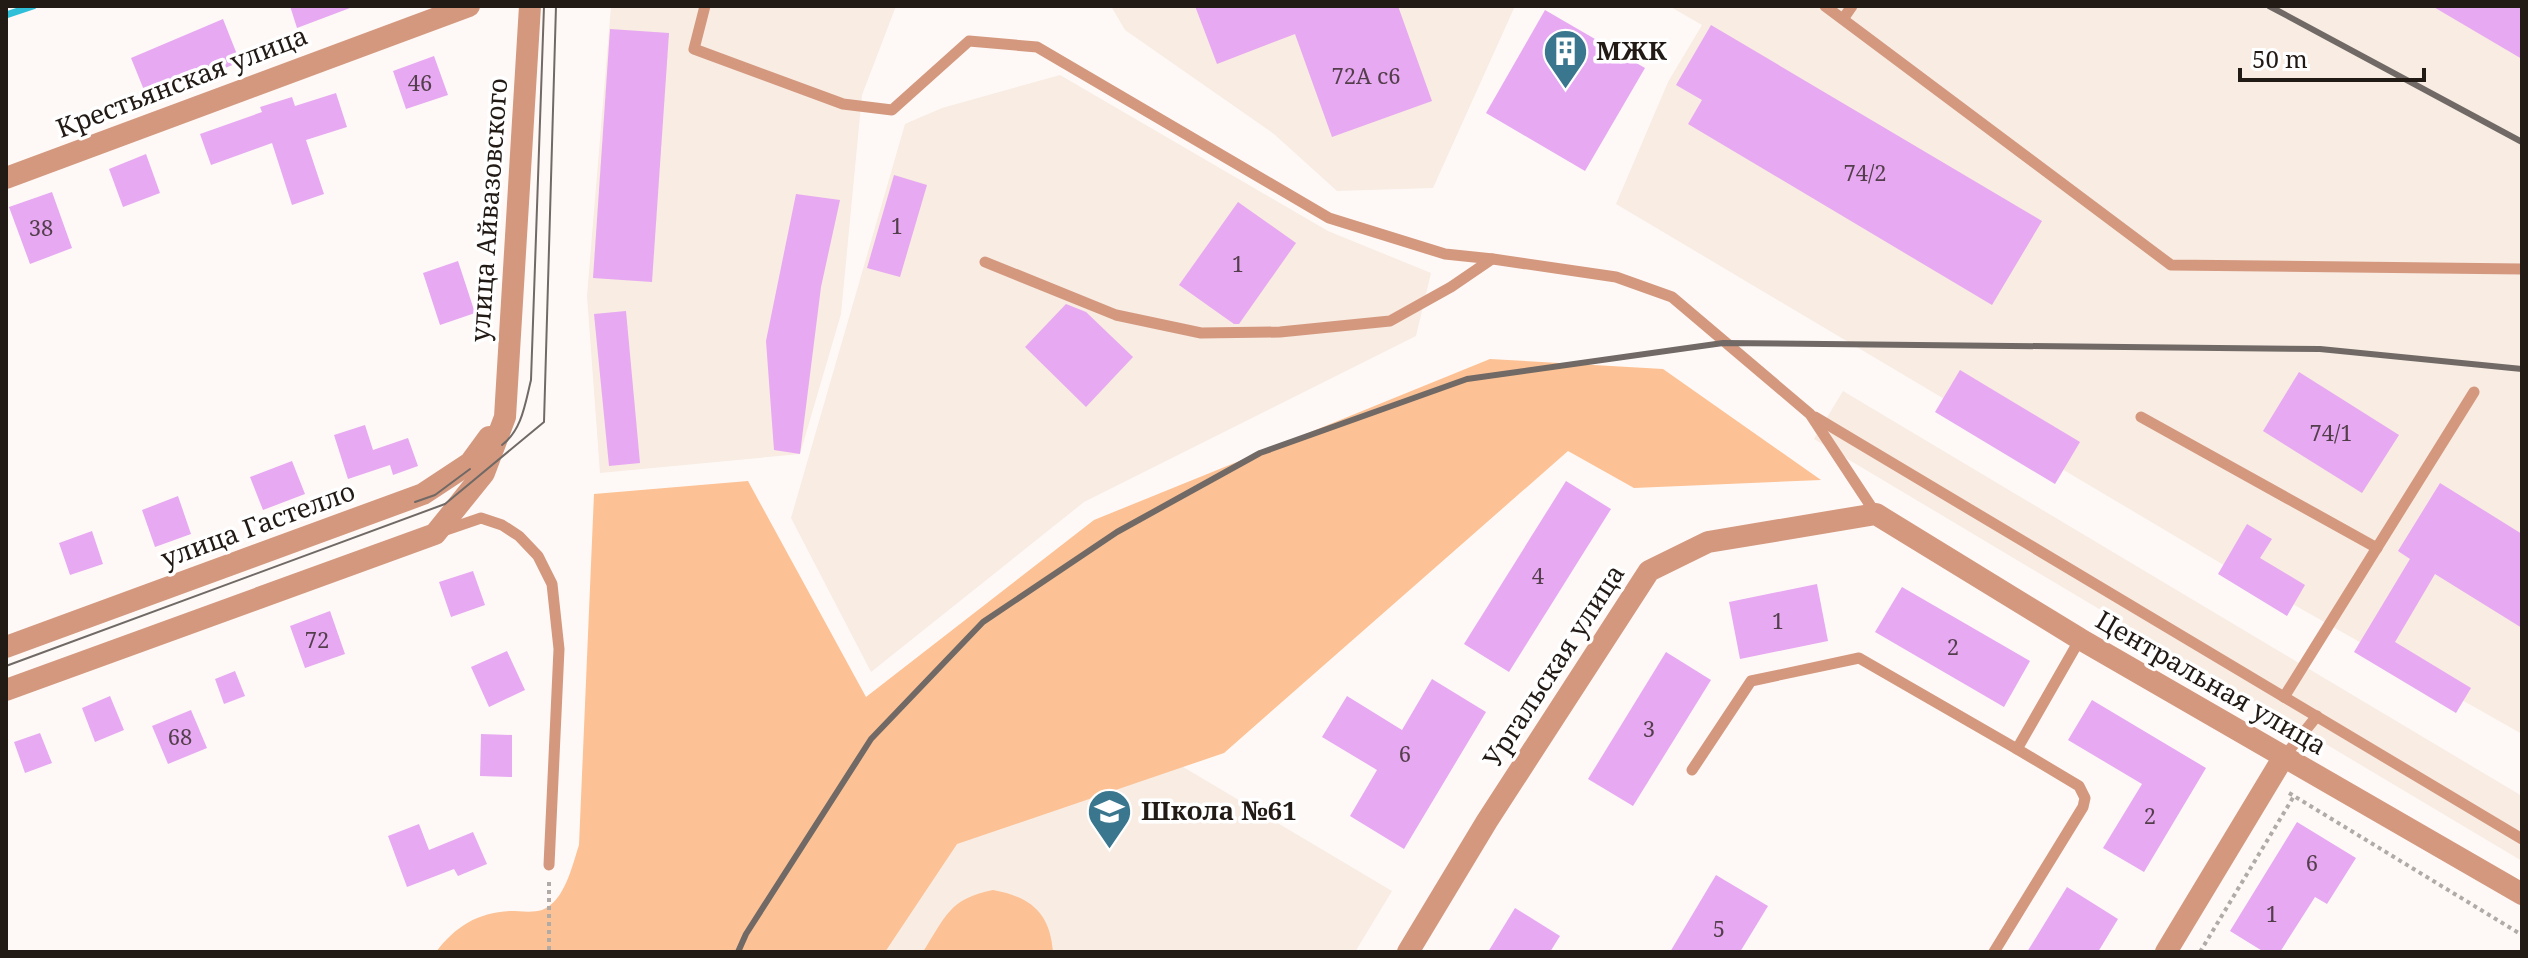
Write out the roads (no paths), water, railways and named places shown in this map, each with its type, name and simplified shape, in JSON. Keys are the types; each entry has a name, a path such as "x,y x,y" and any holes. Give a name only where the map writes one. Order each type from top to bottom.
{"street":[{"name":"Крестьянская улица","path":"6,178 469,6"},
{"name":"улица Айвазовского","path":"435,534 484,473 505,417 530,6"},
{"name":"улица Гастелло","path":"6,647 423,494 470,463 505,417"},
{"name":"Центральная улица","path":"1876,514 2080,639 2522,894"},
{"name":"Ургальская улица","path":"1408,952 1487,821 1649,571 1708,542 1876,514"},
{"path":"6,690 435,534"},
{"path":"2166,952 2283,758"}],"lane":[{"path":"705,6 694,49 843,104 892,110 969,41 1037,47 1329,218 1445,254 1616,277 1672,297 1810,414 2522,839"},
{"path":"1825,6 2171,265 2522,269"},
{"path":"1843,19 1852,6"},
{"path":"985,262 1116,315 1201,333 1280,332 1390,321 1493,259"},
{"path":"2284,697 2474,392"},
{"path":"1810,414 1876,514"},
{"path":"2141,417 2377,548"},
{"path":"435,534 481,518 502,525 519,536 538,556 552,584 559,649 549,865"},
{"path":"2017,749 2080,639"},
{"path":"1692,770 1751,681 1859,658 2079,786 2085,798 2083,807 1994,952"},
{"path":"2283,758 2317,716"}],"waterway":[{"path":"6,15 33,6"}],"tram line":[{"path":"502,445 518,424 531,380 544,6"},
{"path":"6,666 445,504 544,422 556,6"},
{"path":"415,502 435,495 470,469"}],"railway":[{"path":"2269,6 2522,142"},
{"path":"738,952 746,934 871,739 983,622 1117,532 1260,453 1467,379 1723,343 2320,349 2522,369"}],"place":[{"name":"МЖК","path":"1565,90"},
{"name":"Школа №61","path":"1110,850"}]}
